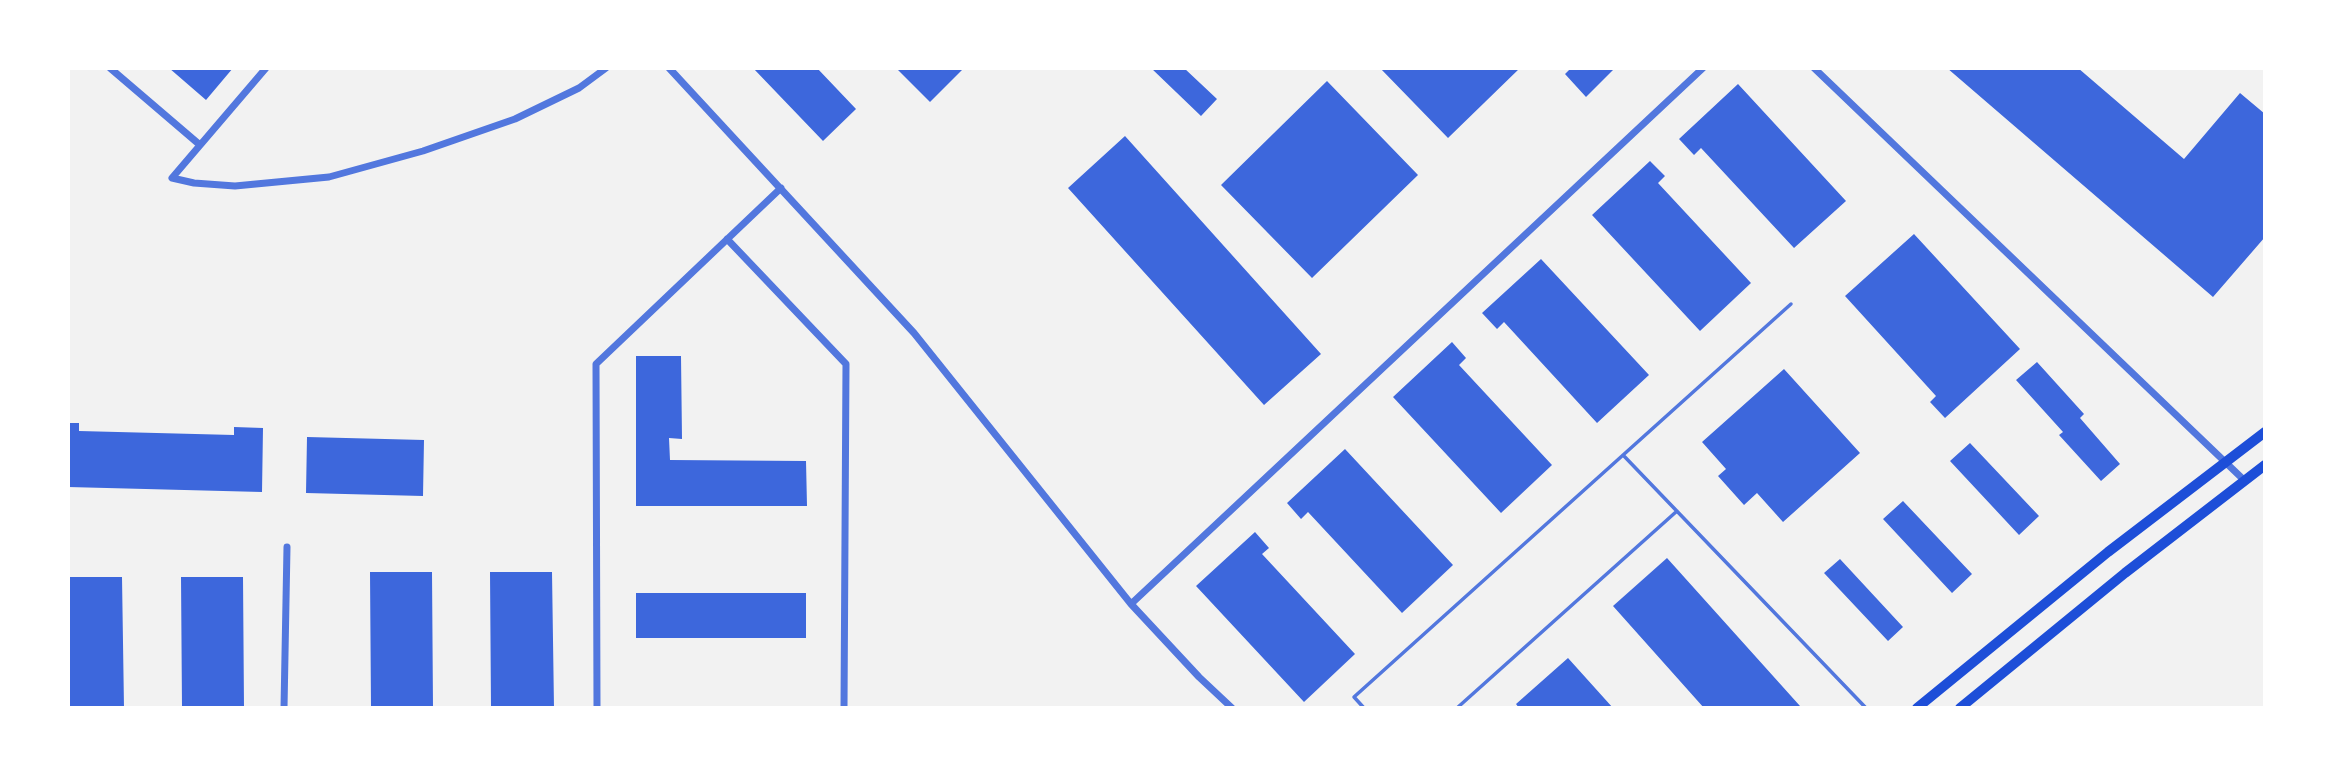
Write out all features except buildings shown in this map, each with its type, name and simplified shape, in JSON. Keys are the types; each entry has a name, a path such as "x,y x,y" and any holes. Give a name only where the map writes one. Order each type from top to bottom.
{"main road":[{"path":"1917,708 2108,552 2265,432"},
{"path":"1960,708 2125,573 2265,465"}],"street":[{"path":"110,68 200,145"},
{"path":"266,68 172,178 194,183 234,186 329,177 423,151 515,119 579,88 606,68"},
{"path":"669,68 914,333 1132,604 1199,677 1232,708"},
{"path":"1132,604 1703,68"},
{"path":"1814,68 2245,481"},
{"path":"597,708 596,364 781,188"},
{"path":"726,239 846,364 844,708"},
{"path":"284,708 287,547"}],"lane":[{"path":"1364,708 1354,697 1791,304"},
{"path":"1623,455 1866,708"},
{"path":"1457,708 1677,510"}]}
